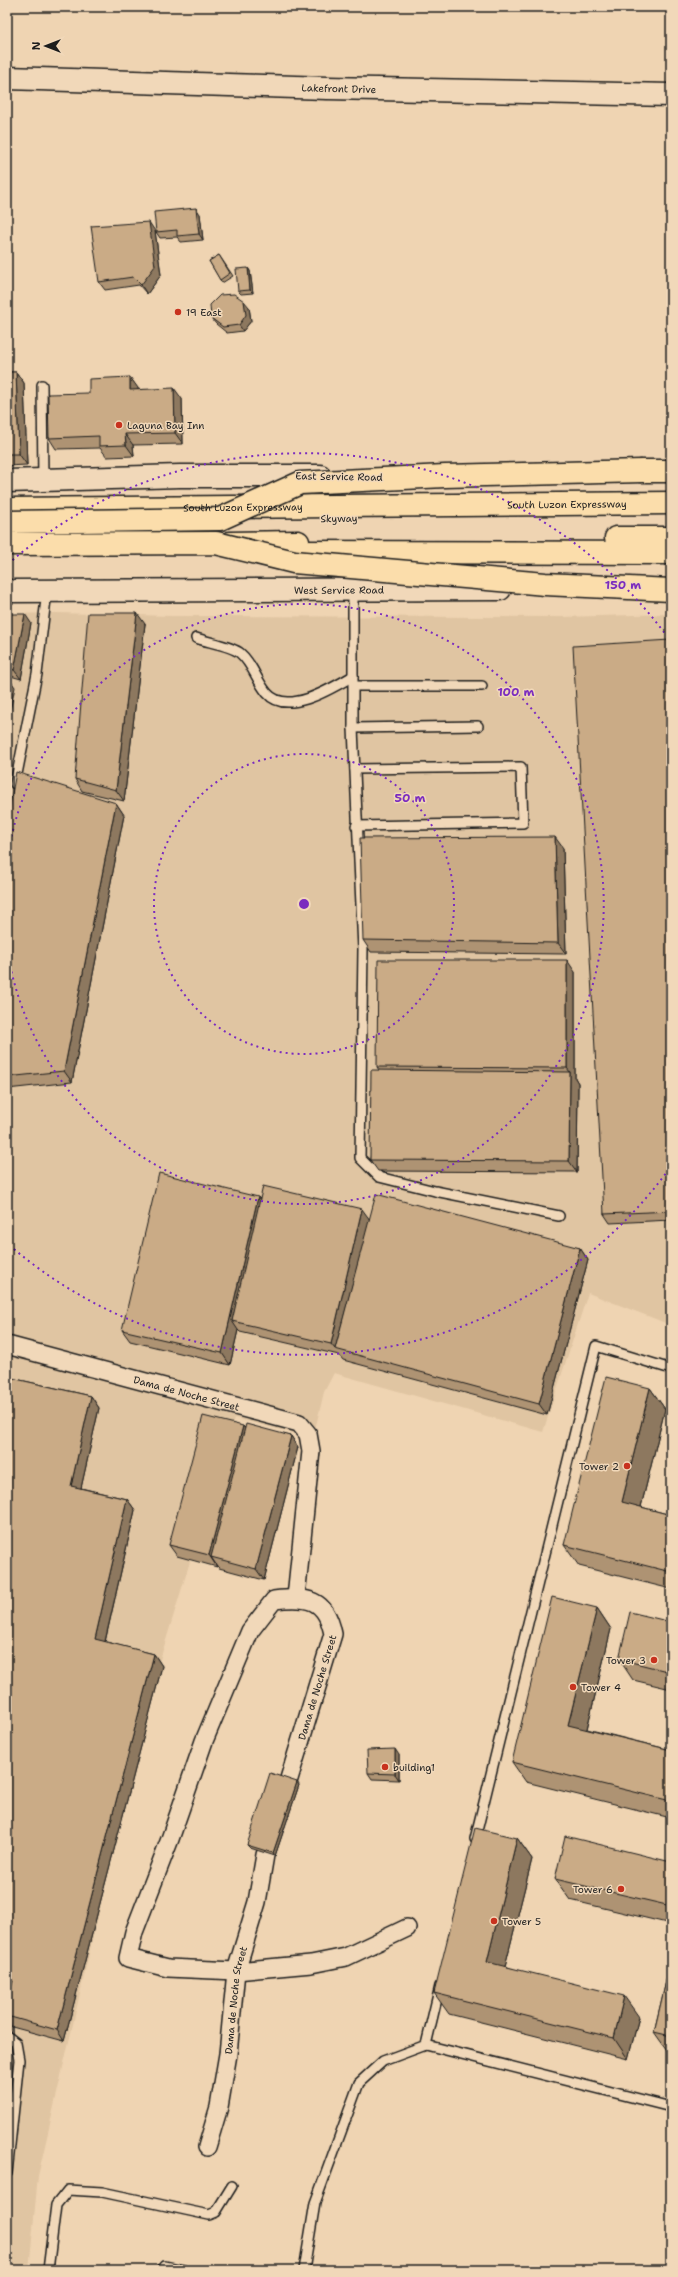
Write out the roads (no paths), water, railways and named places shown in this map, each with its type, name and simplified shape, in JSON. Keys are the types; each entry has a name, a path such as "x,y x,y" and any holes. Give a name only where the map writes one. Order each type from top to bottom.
{"highway":[{"path":"220,519 300,483 445,476 671,471"},
{"name":"South Luzon Expressway","path":"7,509 671,503"},
{"name":"Skyway","path":"7,522 671,514"},
{"path":"7,544 671,538"},
{"path":"216,543 294,562 545,584 670,590"},
{"path":"7,554 671,553"}],"main road":[{"name":"Lakefront Drive","path":"7,78 327,88 671,95"},
{"name":"East Service Road","path":"7,481 255,475 671,480"},
{"name":"West Service Road","path":"7,591 353,589 670,590"}],"street":[{"name":"Dama de Noche Street","path":"7,1345 299,1423 308,1434 311,1451 296,1597 319,1604 330,1618 333,1634 265,1855 257,1902 236,1971 228,2054 219,2107 207,2147"},
{"path":"296,1597 274,1600 250,1631 204,1742 170,1839 134,1932 128,1958 168,1968 236,1971 311,1964 346,1956 407,1928"}],"lane":[{"path":"42,386 43,480"},
{"path":"107,509 108,553"},
{"path":"353,589 353,728 356,826 363,949 360,1158 379,1177 435,1191 559,1216"},
{"path":"13,791 36,674 47,591"},
{"path":"196,638 239,651 250,663 268,694 284,702 302,701 321,695 353,676"},
{"path":"354,686 482,686"},
{"path":"353,728 478,726"},
{"path":"355,769 521,767 523,823 356,826"},
{"path":"474,1845 596,1346 671,1368"},
{"path":"426,2045 442,1976"},
{"path":"7,2036 16,2043 19,2060 7,2172"},
{"path":"304,2270 315,2203 359,2084 383,2061 426,2045 671,2107"},
{"path":"48,2270 56,2205 68,2190 102,2192 209,2215 216,2212 232,2186"},
{"path":"162,2270 166,2266 184,2270"}],"place":[{"name":"19 East","path":"178,312"},
{"name":"Laguna Bay Inn","path":"119,425"},
{"name":"Tower 2","path":"627,1466"},
{"name":"Tower 3","path":"654,1660"},
{"name":"Tower 4","path":"573,1687"},
{"name":"building1","path":"385,1767"},
{"name":"Tower 6","path":"621,1889"},
{"name":"Tower 5","path":"494,1921"}]}
